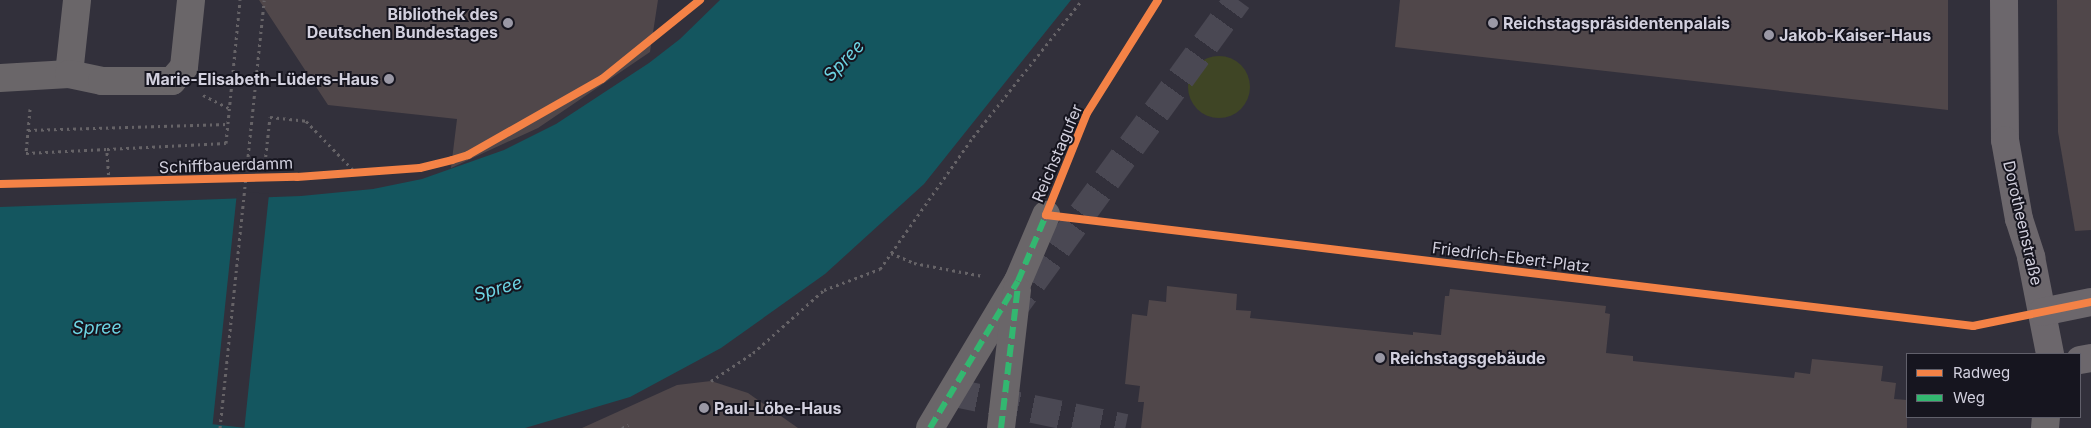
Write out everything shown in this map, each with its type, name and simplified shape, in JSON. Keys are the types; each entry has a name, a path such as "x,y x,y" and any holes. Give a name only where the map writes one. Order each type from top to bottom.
{"main road":[{"name":"Dorotheenstraße","path":"2004,0 2005,140 2019,220 2042,312 2050,353"},
{"path":"2042,312 2091,302"}],"street":[{"path":"69,74 77,0"},
{"path":"0,78 69,74 102,81 176,79 184,68 191,0"},
{"name":"Reichstagufer","path":"1018,281 1046,215"},
{"path":"930,428 1018,281"},
{"path":"1001,428 1018,281"}],"path":[{"path":"33,76 26,153 226,143 240,0"},
{"path":"220,428 264,0"},
{"path":"692,0 692,6"},
{"path":"653,37 700,0"},
{"path":"711,381 753,352 824,290 880,269 973,137 1082,0"},
{"path":"247,165 265,163 270,117 306,121 357,174"},
{"path":"28,130 228,124"},
{"path":"107,149 109,181"},
{"path":"890,253 914,263 961,272"},
{"path":"1973,326 1981,328"},
{"path":"622,428 628,425"}],"green space":[{"path":"1219,56 1231,59 1241,65 1247,75 1250,87 1247,99 1241,109 1231,115 1219,118 1207,115 1197,109 1191,99 1188,87 1191,75 1197,65 1207,59"}],"water":[{"name":"Spree","path":"720,0 1071,0 924,184 825,274 721,348 630,397 525,428 0,428 0,207 301,196 373,189 422,179 504,150 556,124 649,63 680,39"}],"pier":[{"path":"237,191 269,194 244,428 213,424"}],"building":[{"path":"259,0 658,0 650,52 538,128 451,168 457,119 328,105"},
{"name":"Jakob-Kaiser-Haus","path":"1400,0 1948,0 1948,110 1395,47"},
{"path":"2057,0 2091,0 2091,230 2075,231 2058,132"},
{"name":"Reichstagsgebäude","path":"1167,286 1237,294 1236,310 1251,311 1250,318 1413,335 1413,332 1441,335 1445,296 1449,296 1450,289 1606,306 1605,313 1610,314 1606,353 1633,356 1633,361 1794,378 1795,372 1810,374 1812,359 1883,366 1881,381 1896,383 1894,399 1906,400 1907,428 1141,428 1144,402 1138,402 1140,386 1125,384 1132,314 1147,316 1149,300 1166,302"},
{"name":"Paul-Löbe-Haus","path":"711,381 748,393 798,428 582,428 677,385"}],"tunnel":[{"path":"1008,316 1238,0"},
{"path":"950,392 1125,428"}],"marked path":[{"path":"930,428 1018,281 1046,215"},
{"path":"1001,428 1018,286"}],"cycle path":[{"name":"Schiffbauerdamm","path":"0,184 297,177 420,168 452,160 468,155 602,79 700,0"},
{"name":"Friedrich-Ebert-Platz","path":"1158,0 1087,113 1046,215 1973,326 2091,302"}],"place":[{"name":"Bibliothek des Deutschen Bundestages","path":"508,23"},
{"name":"Reichstagspräsidentenpalais","path":"1493,23"},
{"name":"Jakob-Kaiser-Haus","path":"1769,35"},
{"name":"Marie-Elisabeth-Lüders-Haus","path":"389,79"},
{"name":"Reichstagsgebäude","path":"1380,358"},
{"name":"Paul-Löbe-Haus","path":"704,408"}]}
